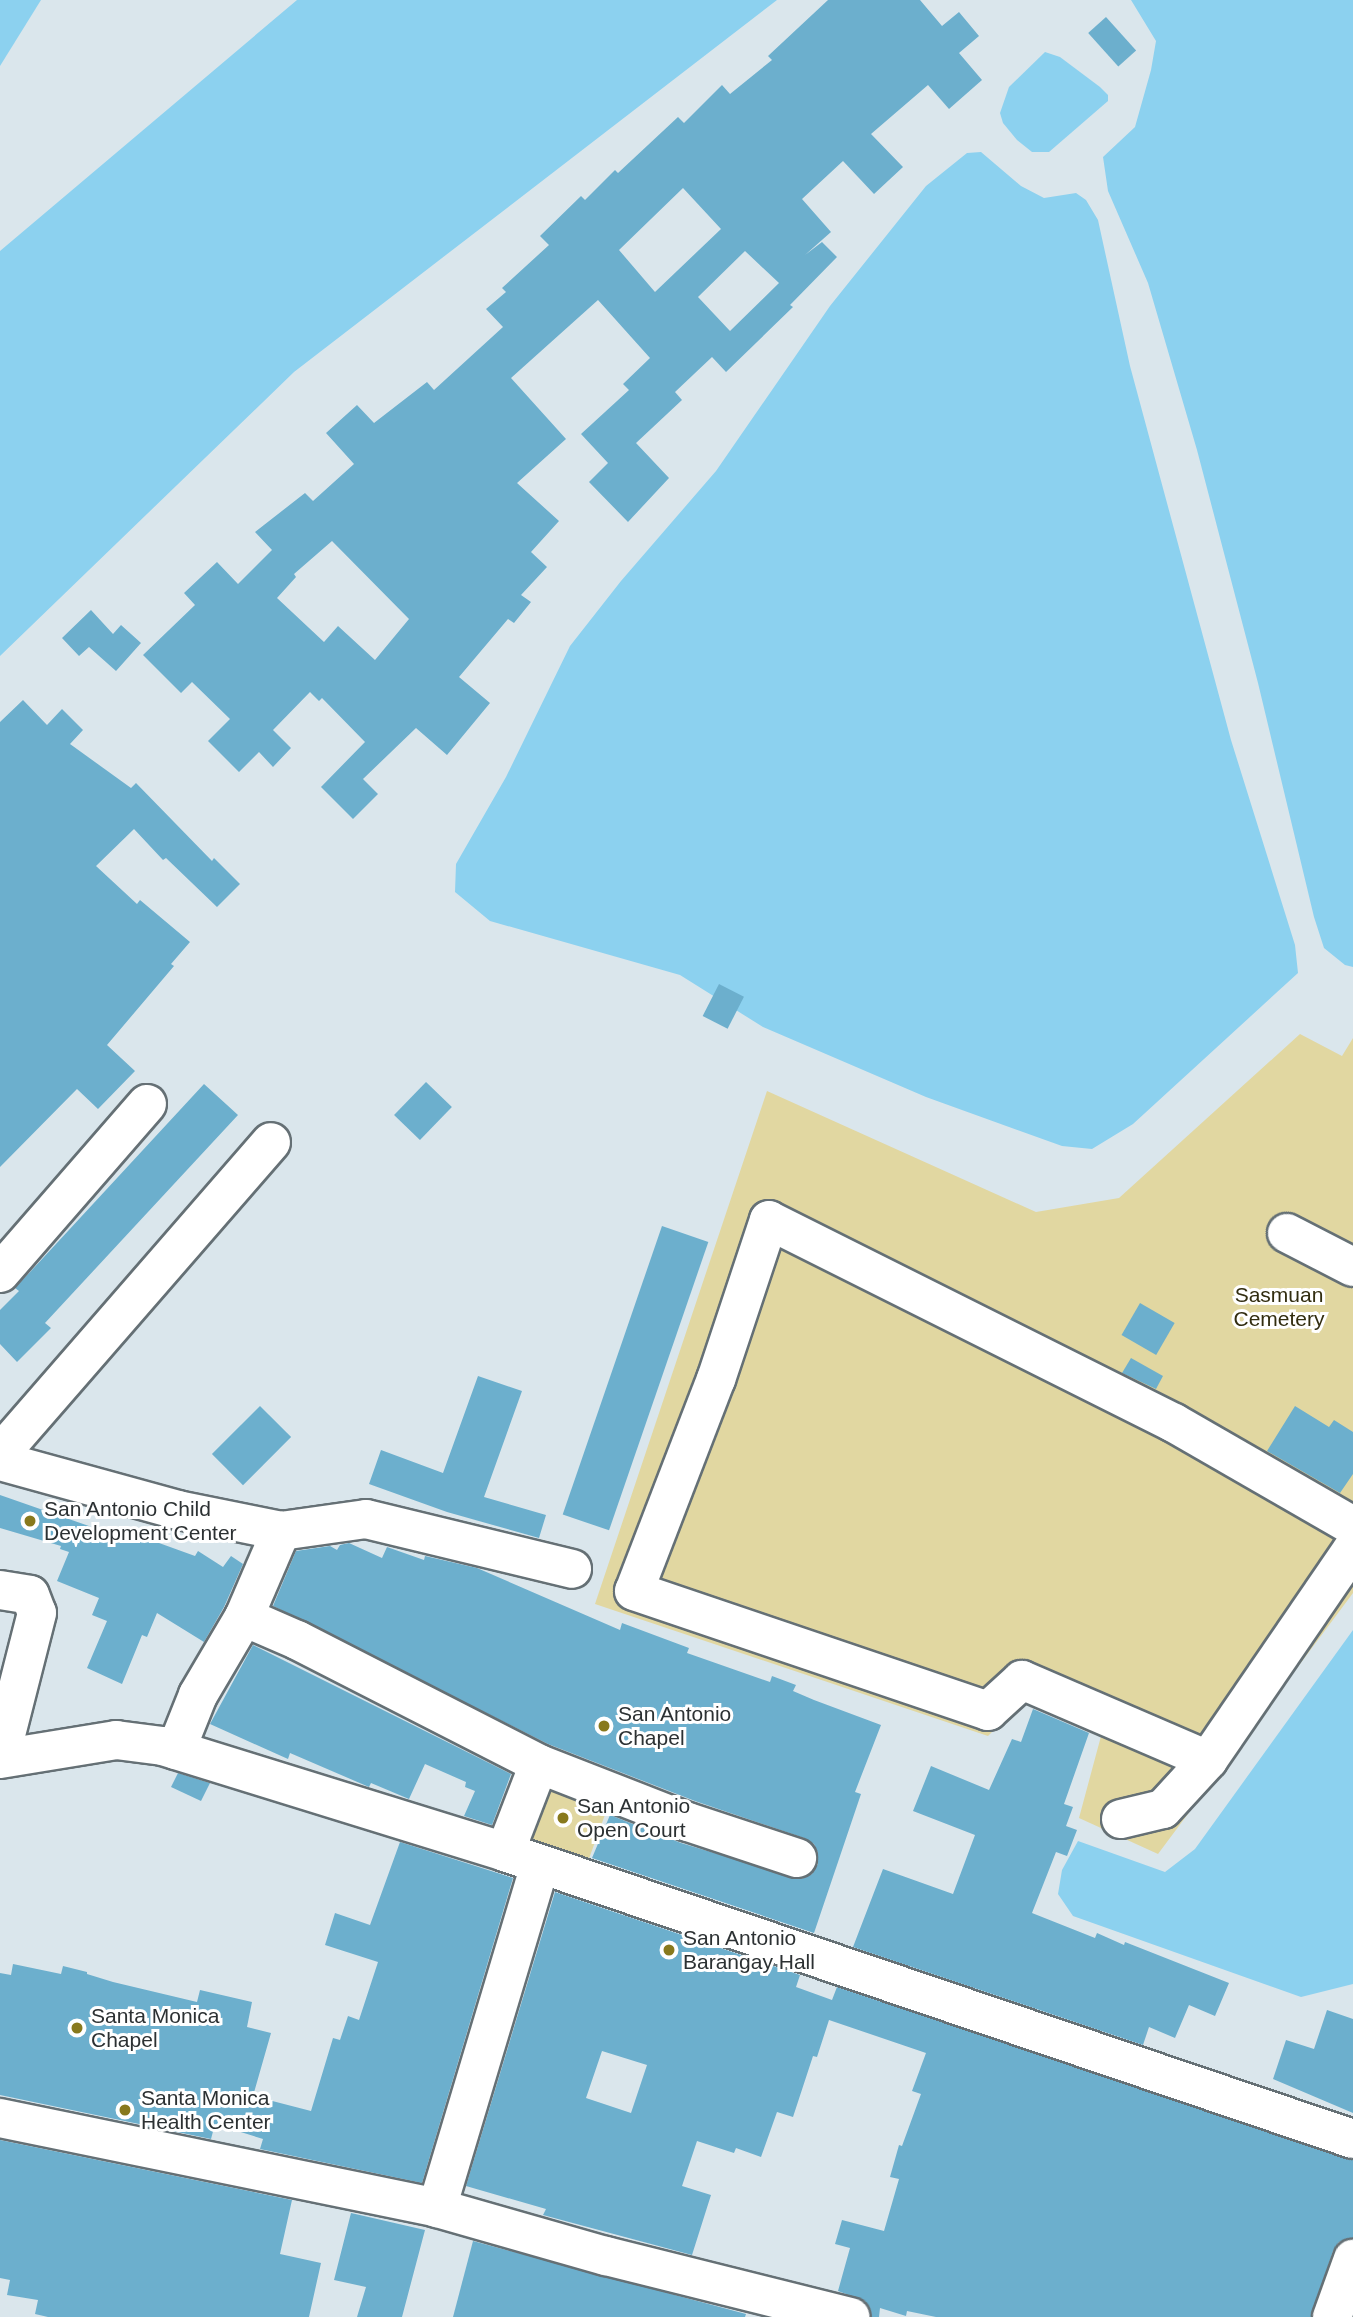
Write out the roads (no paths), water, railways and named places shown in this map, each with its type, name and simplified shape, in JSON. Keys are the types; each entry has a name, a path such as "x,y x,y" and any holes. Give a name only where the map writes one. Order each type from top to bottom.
{"street":[{"path":"0,1273 147,1104"},
{"path":"0,1454 271,1142"},
{"path":"1208,1760 1022,1680 988,1712 634,1591 716,1379 769,1220 1174,1423 1353,1526"},
{"path":"1287,1233 1353,1267"},
{"path":"0,1461 178,1510 281,1531 366,1519 572,1569"},
{"path":"170,1748 244,1617 281,1531"},
{"path":"1121,1819 1163,1809 1208,1760 1353,1548"},
{"path":"0,1590 30,1595 37,1613 0,1758 116,1740 170,1748 505,1852 1353,2139"},
{"path":"244,1617 297,1640 539,1764 688,1822 797,1858"},
{"path":"505,1852 539,1764"},
{"path":"437,2208 540,1865"},
{"path":"0,2118 437,2208 606,2256 850,2317"},
{"path":"1332,2317 1353,2259"}],"water":[{"path":"0,0 41,0 0,66"},
{"path":"297,0 777,0 294,372 0,656 0,251"},
{"path":"1131,0 1353,0 1353,967 1345,965 1324,948 1314,917 1258,683 1197,450 1148,283 1108,191 1103,157 1135,127 1156,41"},
{"path":"1045,52 1060,57 1100,87 1108,95 1108,101 1049,152 1032,152 1017,140 1003,123 1000,113 1009,87"},
{"path":"981,152 1021,186 1044,198 1076,193 1086,200 1098,220 1130,366 1231,740 1295,945 1298,973 1133,1124 1092,1149 1062,1146 926,1097 763,1027 680,975 490,921 455,892 456,864 506,777 570,646 621,581 716,471 830,306 926,186 967,153"},
{"path":"1353,1630 1353,1984 1301,1997 1073,1916 1058,1894 1062,1870 1078,1841 1165,1872 1195,1849"}],"place":[{"name":"San Antonio Child Development Center","path":"30,1521"},
{"name":"San Antonio Chapel","path":"604,1726"},
{"name":"San Antonio Open Court","path":"563,1818"},
{"name":"San Antonio Barangay Hall","path":"669,1950"},
{"name":"Santa Monica Chapel","path":"77,2028"},
{"name":"Santa Monica Health Center","path":"125,2110"}],"park label":[{"name":"Sasmuan Cemetery","path":"1279,1307"}]}
